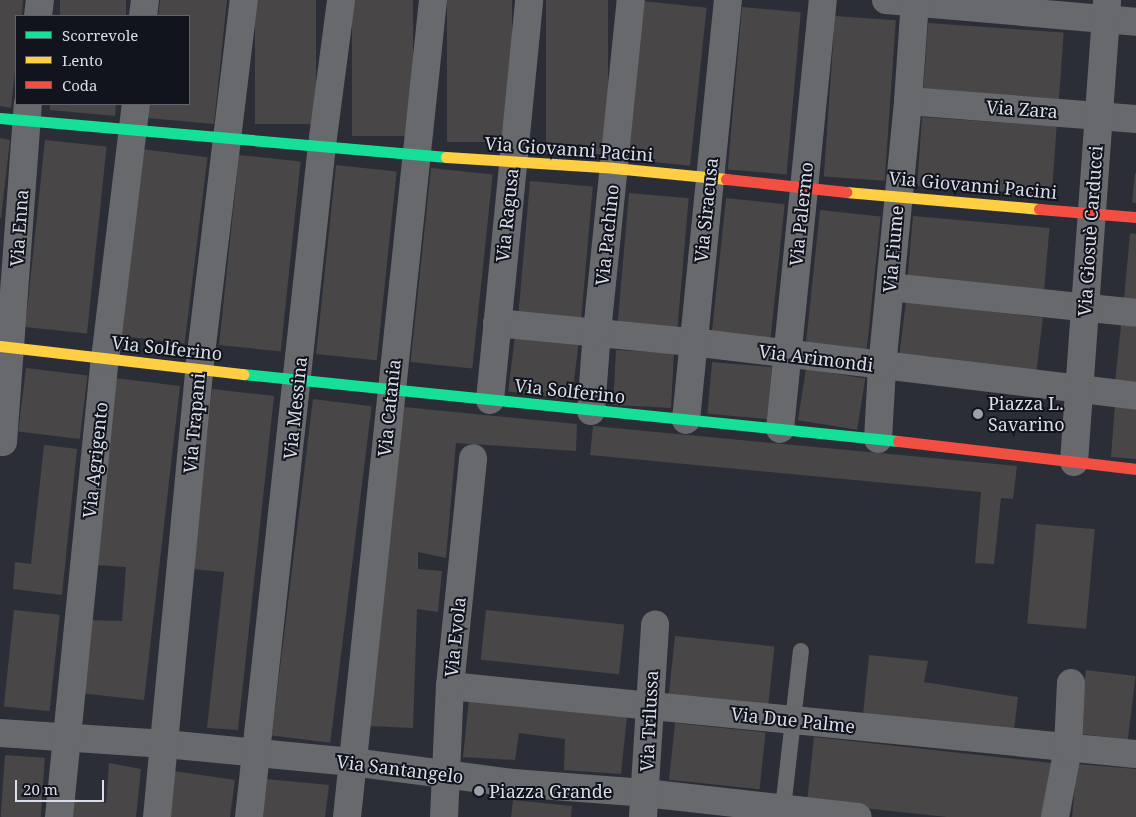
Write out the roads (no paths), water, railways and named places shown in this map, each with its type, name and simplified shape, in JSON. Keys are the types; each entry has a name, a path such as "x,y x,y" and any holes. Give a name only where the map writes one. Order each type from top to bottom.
{"street":[{"path":"38,15 40,0"},
{"path":"143,15 144,0"},
{"name":"Via Trapani","path":"157,817 199,370 244,0"},
{"name":"Via Messina","path":"249,817 322,145 341,0"},
{"name":"Via Catania","path":"347,817 433,0"},
{"name":"Via Ragusa","path":"490,400 529,0"},
{"name":"Via Pachino","path":"591,411 597,332 631,0"},
{"name":"Via Siracusa","path":"686,420 692,342 728,0"},
{"name":"Via Palermo","path":"780,429 822,0"},
{"path":"886,0 1106,10 1136,22"},
{"name":"Via Fiume","path":"878,439 882,367 908,100 914,2"},
{"name":"Via Giosuè Carducci","path":"1074,462 1106,10"},
{"name":"Via Zara","path":"908,100 1136,119"},
{"name":"Via Giovanni Pacini","path":"0,118 28,112 134,117 228,137 512,163 614,168 898,197 1136,217"},
{"name":"Via Enna","path":"3,442 5,346 28,112"},
{"name":"Via Agrigento","path":"58,817 106,359 134,117"},
{"path":"890,287 1136,313"},
{"name":"Via Arimondi","path":"497,323 692,342 882,367 1136,396"},
{"name":"Via Solferino","path":"5,346 199,370 298,378 591,411 878,439 1136,469"},
{"name":"Via Evola","path":"444,817 450,686 473,458"},
{"name":"Via Trilussa","path":"644,805 648,706 655,624"},
{"path":"1055,817 1068,748 1070,683"},
{"name":"Via Due Palme","path":"450,686 1136,754"},
{"name":"Via Santangelo","path":"0,733 165,744 352,762 514,782 644,805 783,808 858,817"}],"lane":[{"path":"783,808 801,652"}],"place":[{"name":"Piazza L. Savarino","path":"978,414"},
{"name":"Piazza Grande","path":"479,791"}]}
